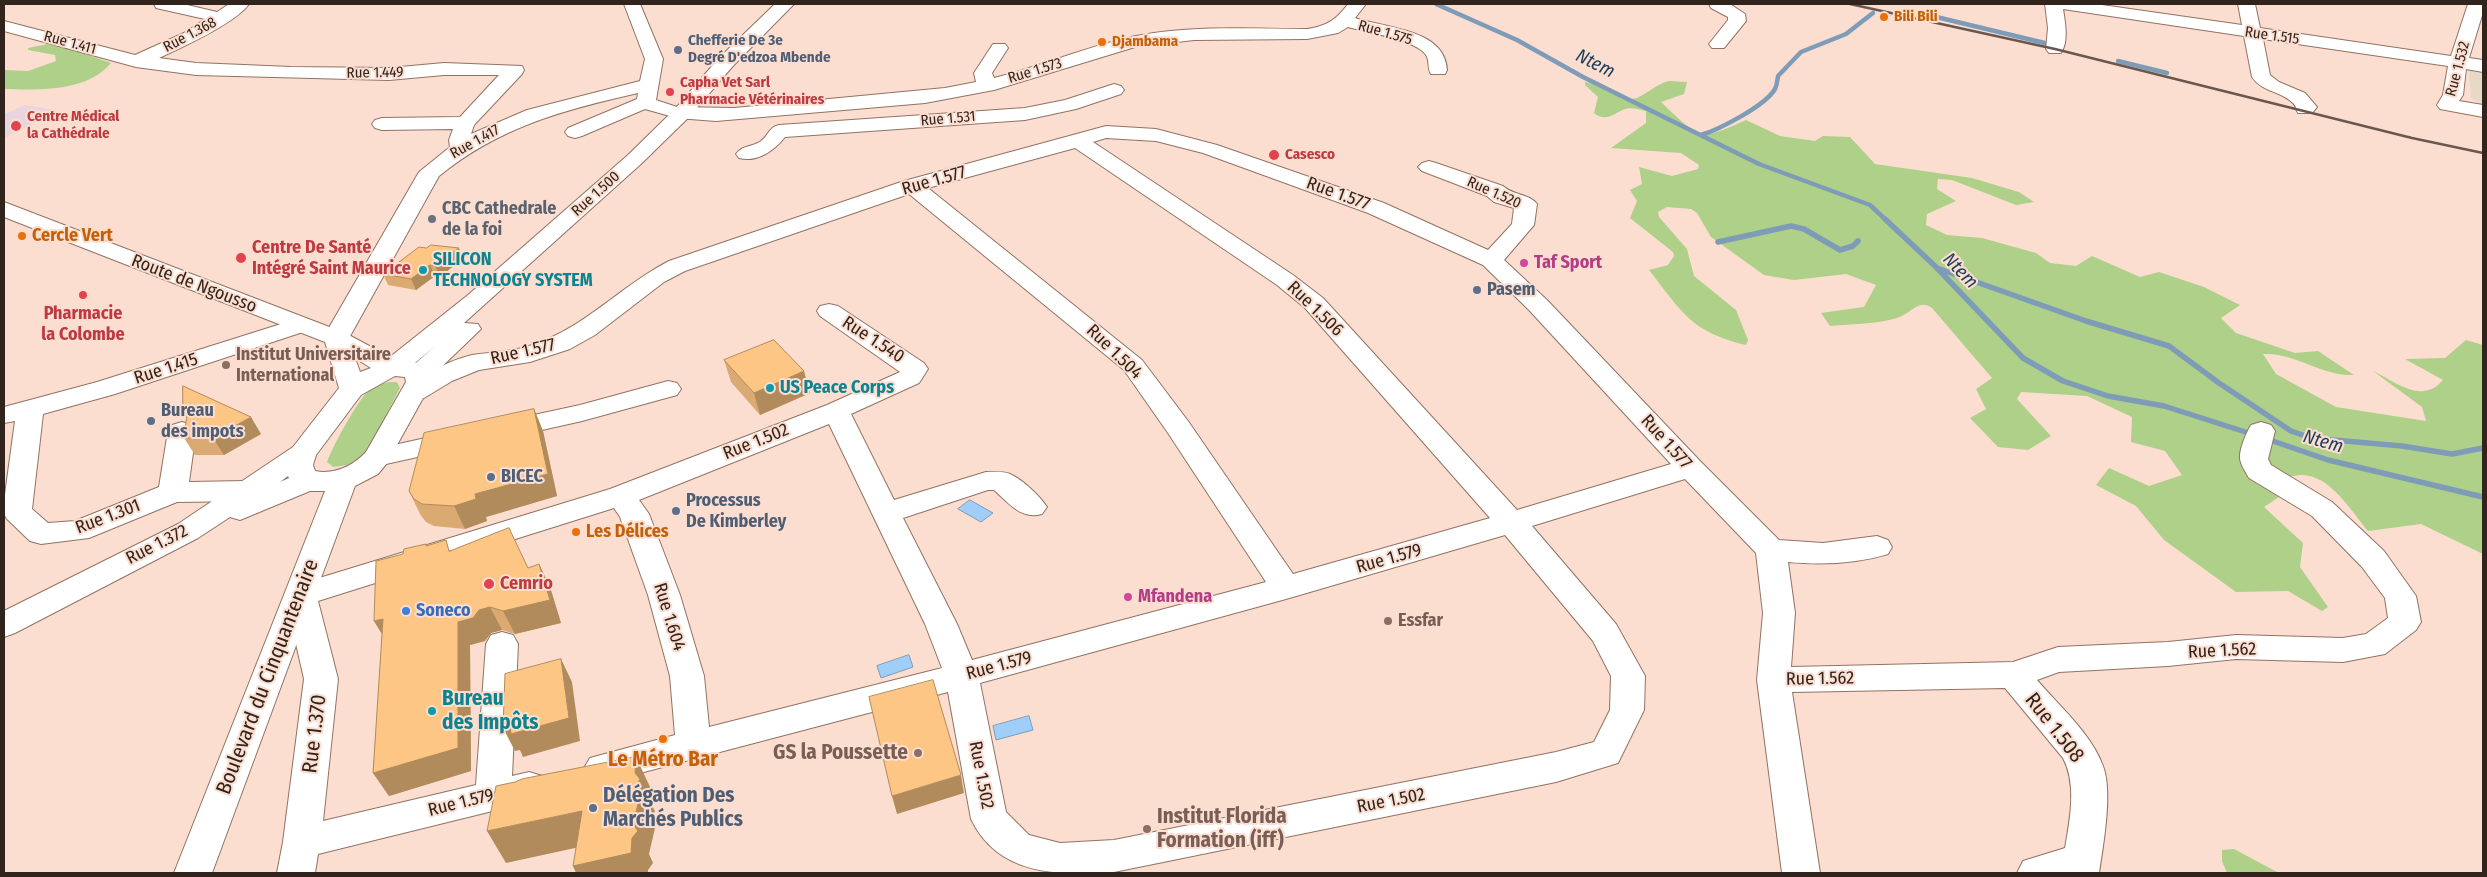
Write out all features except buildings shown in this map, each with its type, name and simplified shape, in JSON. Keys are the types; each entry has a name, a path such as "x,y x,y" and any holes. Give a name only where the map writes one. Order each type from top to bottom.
{"street":[{"path":"162,4 222,18"},
{"name":"Rue 1.368","path":"136,61 185,40 222,18 240,4"},
{"path":"575,132 648,94 654,59 632,4"},
{"name":"Rue 1.500","path":"416,383 656,161 725,63 785,4"},
{"name":"Rue 1.500","path":"352,389 372,376 391,368 477,300 635,159 691,113 804,4"},
{"path":"1717,4 1736,14 1737,21 1718,44"},
{"path":"2053,4 2057,28 2055,48"},
{"name":"Rue 1.515","path":"2061,4 2483,66"},
{"path":"2247,4 2254,33 2259,73 2262,79 2272,86 2298,97 2307,107 2305,109"},
{"name":"Rue 1.532","path":"2477,4 2458,63 2453,95 2447,105 2483,111"},
{"name":"Rue 1.573","path":"648,94 660,109 691,113 762,112 911,98 987,86 1095,53 1156,38 1217,34 1308,34 1338,28 1351,8"},
{"name":"Rue 1.575","path":"1351,8 1428,47 1438,61 1438,70"},
{"name":"Rue 1.411","path":"4,26 136,61"},
{"path":"987,86 983,73 999,48"},
{"name":"Rue 1.449","path":"136,61 196,69 291,73 389,74 444,69 515,70 465,123"},
{"name":"Rue 1.531","path":"779,132 1024,114 1069,105 1114,90"},
{"name":"Rue 1.417","path":"336,338 430,172 460,147 491,131 536,113 648,94"},
{"path":"746,154 768,145 779,132 762,112"},
{"path":"382,124 465,123 459,140 460,147"},
{"name":"Rue 1.577","path":"416,383 473,363 530,354 561,344 586,330 656,278 677,266 912,186 1078,141 1090,135 1106,132 1156,135 1215,143 1367,204 1491,260 1500,271 1538,305 1653,426 1690,468 1771,550"},
{"name":"Rue 1.506","path":"1078,141 1285,280 1314,303 1511,524"},
{"name":"Rue 1.520","path":"1429,167 1495,191 1502,197 1526,204 1523,224 1491,260"},
{"name":"Rue 1.504","path":"912,186 1106,340 1132,365 1178,427 1286,588"},
{"name":"Route de Ngousso","path":"4,209 336,338 391,368"},
{"name":"Rue 1.540","path":"829,311 916,369 910,377 836,411"},
{"name":"Rue 1.415","path":"17,412 106,388 300,325"},
{"path":"188,531 306,467 352,389 336,338"},
{"path":"306,467 343,480 358,474 378,457 416,383 412,370 391,368"},
{"path":"378,457 582,413 668,389"},
{"name":"Rue 1.502","path":"301,595 620,496 836,411 941,624 962,676 989,820 1018,848 1060,859 1123,854 1556,768 1606,753 1627,710 1628,676 1605,633 1557,574 1511,524"},
{"name":"Rue 1.301","path":"17,412 17,512 41,534 79,531 173,492 247,491"},
{"path":"173,492 182,431"},
{"name":"Rue 1.562","path":"1774,680 2013,675 2058,660 2236,648 2344,650 2374,645 2405,622 2400,596 2373,559 2322,509 2259,471 2254,459 2261,431"},
{"name":"Rue 1.372","path":"4,625 188,531 247,491 306,467"},
{"name":"Rue 1.579","path":"299,858 493,796 962,676 1286,588 1511,524 1690,468"},
{"name":"Boulevard du Cinquantenaire","path":"193,873 301,595 343,480"},
{"path":"887,513 986,481 1001,482 1032,507"},
{"name":"Rue 1.604","path":"620,496 634,514 664,595 687,676 693,745"},
{"path":"1801,873 1774,680 1779,613 1771,550 1823,554 1877,547"},
{"name":"Rue 1.370","path":"299,858 321,679 301,595"},
{"path":"493,796 502,644"},
{"name":"Rue 1.508","path":"2013,675 2075,748 2086,767 2089,813 2080,866"},
{"path":"2036,873 2080,866"}],"shaded area":[{"path":"2468,69 2483,72 2483,105 2471,98"},
{"name":"Centre Médical la Cathédrale","path":"25,105 59,111 4,138 4,114"}],"green space":[{"path":"53,43 111,63 101,72 76,84 47,89 4,89 4,70 28,71 56,61 55,55 28,50 28,48"},
{"path":"1669,81 1687,82 1684,94 1661,102 1683,123 1700,132 1718,131 1746,120 1780,136 1815,141 1823,136 1850,137 1875,164 1972,178 2019,192 2034,202 2016,205 1952,180 1938,179 1937,189 1956,201 1927,214 1926,225 1947,235 1982,238 2036,253 2050,263 2076,266 2092,256 2140,277 2159,272 2204,287 2240,305 2221,318 2236,333 2295,353 2318,351 2354,375 2330,372 2275,354 2263,354 2276,374 2336,407 2426,421 2422,407 2373,371 2409,389 2426,391 2435,387 2443,380 2405,359 2445,358 2466,340 2483,345 2483,554 2421,524 2368,531 2334,490 2312,477 2300,475 2287,478 2322,509 2279,497 2264,507 2303,543 2300,567 2328,607 2322,611 2288,591 2236,592 2164,540 2136,506 2096,485 2109,468 2149,486 2182,475 2165,451 2131,442 2132,417 2087,396 2021,392 2017,399 2051,436 2028,450 1998,447 1970,418 1986,409 1976,389 1992,378 1932,308 1927,305 1918,306 1897,318 1873,323 1830,326 1821,313 1864,307 1876,285 1846,274 1794,280 1764,275 1711,237 1697,213 1691,209 1667,207 1658,212 1659,217 1687,249 1694,276 1736,310 1748,340 1746,345 1712,334 1700,327 1680,309 1649,270 1668,265 1674,256 1673,252 1630,218 1637,201 1630,190 1642,184 1639,167 1672,176 1698,169 1699,165 1681,153 1611,148 1646,123 1646,111 1627,108 1610,116 1598,116 1594,113 1598,97 1585,85 1585,82 1590,83 1633,99"},
{"path":"389,382 397,382 400,388 369,446 356,461 347,465 333,467 327,462 357,405 370,389"},
{"path":"2234,849 2279,873 2227,873 2222,861 2222,850"}],"water":[{"path":"970,500 993,513 981,522 958,509"},
{"path":"909,655 913,667 881,678 877,666"},
{"path":"1029,716 1033,730 996,740 993,726"}],"waterway":[{"name":"Ntem","path":"1436,4 1517,40 1583,77 1759,164 1870,205 1886,220"},
{"path":"1778,76 1801,52 1846,34 1873,13"},
{"path":"1924,14 2053,45"},
{"path":"2118,61 2167,73"},
{"path":"1701,135 1719,128 1762,103 1775,89 1778,77"},
{"name":"Ntem","path":"1885,219 1936,267 2023,358 2063,381 2108,396 2164,406 2255,435"},
{"path":"1718,242 1791,226 1804,229 1840,250 1853,246 1858,241"},
{"path":"1937,268 2086,321 2169,346 2219,383 2291,431 2311,438 2402,446 2452,454 2483,448"},
{"name":"Ntem","path":"2267,439 2328,460 2483,497"}],"railway":[{"path":"1850,4 2055,49 2412,138 2483,153"}],"place":[{"name":"Bili Bili","path":"1884,17"},
{"name":"Djambama","path":"1102,42"},
{"name":"Chefferie De 3e Degré D'edzoa Mbende","path":"678,50"},
{"name":"Capha Vet Sarl Pharmacie Vétérinaires","path":"670,92"},
{"name":"Centre Médical la Cathédrale","path":"16,126"},
{"name":"Casesco","path":"1274,155"},
{"name":"CBC Cathedrale de la foi","path":"432,219"},
{"name":"Cercle Vert","path":"22,236"},
{"name":"Centre De Santé Intégré Saint Maurice","path":"241,258"},
{"name":"Taf Sport","path":"1524,263"},
{"name":"SILICON TECHNOLOGY SYSTEM","path":"423,270"},
{"name":"Pasem","path":"1477,290"},
{"name":"Pharmacie la Colombe","path":"83,295"},
{"name":"Institut Universitaire International","path":"226,365"},
{"name":"US Peace Corps","path":"770,388"},
{"name":"Bureau des impots","path":"151,421"},
{"name":"BICEC","path":"491,477"},
{"name":"Processus De Kimberley","path":"676,511"},
{"name":"Les Délices","path":"576,532"},
{"name":"Cemrio","path":"489,584"},
{"name":"Mfandena","path":"1128,597"},
{"name":"Soneco","path":"406,611"},
{"name":"Essfar","path":"1388,621"},
{"name":"Bureau des Impôts","path":"432,711"},
{"name":"Le Métro Bar","path":"663,739"},
{"name":"GS la Poussette","path":"918,753"},
{"name":"Délégation Des Marchés Publics","path":"593,808"},
{"name":"Institut Florida Formation (iff)","path":"1147,829"}]}
